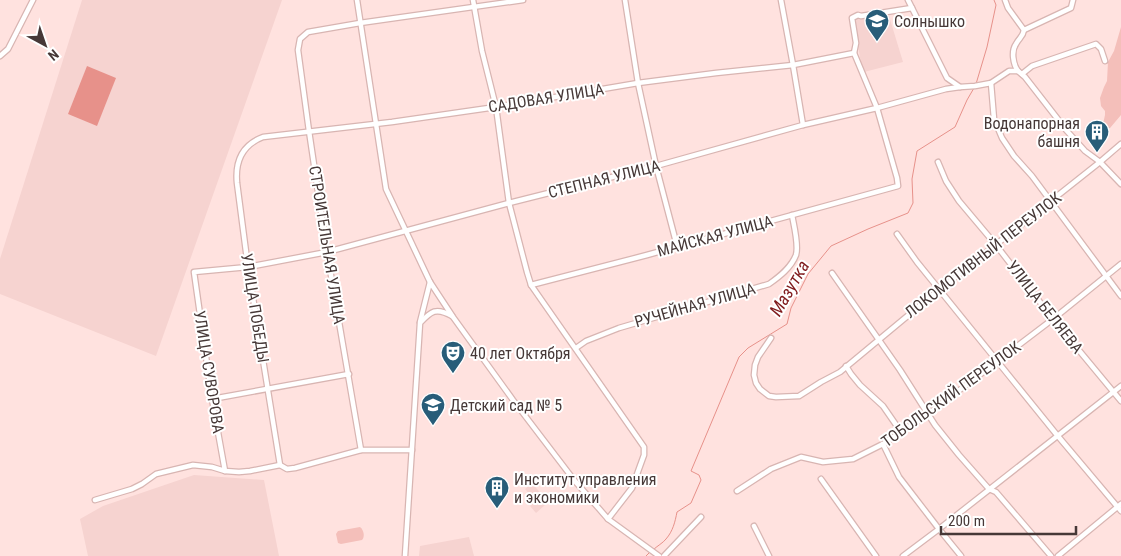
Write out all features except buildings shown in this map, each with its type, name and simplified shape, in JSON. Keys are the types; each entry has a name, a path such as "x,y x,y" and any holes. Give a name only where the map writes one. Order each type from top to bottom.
{"street":[{"path":"0,56 8,49 33,0"},
{"path":"357,0 386,189 430,282 513,400 574,480 608,519 659,556"},
{"path":"473,0 482,50 496,107 509,202 527,272 532,285 644,447 644,454 632,488 608,519"},
{"path":"360,24 523,0"},
{"path":"625,0 638,83 656,166 677,246"},
{"path":"781,0 803,125"},
{"path":"908,0 947,78 960,86"},
{"path":"1005,0 1008,8 1024,30 1023,36 1015,44 1013,52 1016,68 1085,151 1100,162 1121,184"},
{"path":"1024,30 1071,8 1073,0"},
{"path":"877,108 854,53 856,43 852,18 858,15 912,8"},
{"name":"СТРОИТЕЛЬНАЯ УЛИЦА","path":"360,24 308,32 300,39 298,50 327,252 361,450"},
{"path":"1020,72 1096,44 1101,49 1105,61"},
{"name":"САДОВАЯ УЛИЦА","path":"243,152 255,140 263,137 376,124 496,107 638,83 793,65 854,53"},
{"name":"СТЕПНАЯ УЛИЦА","path":"194,272 248,267 327,252 509,202 656,166 803,125 877,108 946,89 991,83 1008,71 1020,72"},
{"path":"991,83 994,119 1002,138 1121,296"},
{"name":"МАЙСКАЯ УЛИЦА","path":"532,285 898,186 877,108"},
{"name":"ЛОКОМОТИВНЫЙ ПЕРЕУЛОК","path":"771,338 758,356 755,365 754,375 756,383 760,390 768,396 799,396 840,372 878,339 1121,144"},
{"name":"УЛИЦА ПОБЕДЫ","path":"243,152 238,162 236,177 248,267 280,465"},
{"name":"УЛИЦА БЕЛЯЕВА","path":"938,162 946,181 959,201 996,244 1053,319 1121,402"},
{"name":"РУЧЕЙНАЯ УЛИЦА","path":"576,348 586,341 619,328 768,284 781,275 796,254 796,238 792,215"},
{"path":"897,234 917,262 1057,435 1120,507 1058,556"},
{"name":"ТОБОЛЬСКИЙ ПЕРЕУЛОК","path":"736,491 771,469 801,457 822,462 853,458 883,444 928,414 1053,319 1121,264"},
{"name":"УЛИЦА СУВОРОВА","path":"194,272 212,399 225,471"},
{"path":"832,273 900,370 928,414 959,455 989,489 996,492 1051,556"},
{"path":"405,556 420,323 430,282"},
{"path":"420,323 433,312 441,311 453,317"},
{"path":"846,366 860,385 883,406 902,432"},
{"path":"212,399 348,374"},
{"path":"903,556 1121,386"},
{"path":"883,444 899,477 962,556"},
{"path":"95,500 132,489 156,474 193,465 212,467 225,471 250,471 280,465 287,469 361,450 412,450"},
{"path":"821,479 876,556"},
{"path":"664,556 700,517"},
{"path":"754,526 769,556"}],"shaded area":[{"path":"82,0 282,0 156,356 0,294 0,259"},
{"name":"Солнышко","path":"889,16 903,62 864,72 854,22 856,19"},
{"path":"1121,27 1121,115 1110,128 1105,129 1103,124 1105,111 1101,106 1100,98 1107,81 1108,62 1114,51"},
{"path":"87,66 116,78 97,126 68,114"},
{"path":"194,475 264,480 279,556 88,556 80,519 103,506"},
{"path":"532,483 542,495 539,498 545,505 536,513 530,506 535,501 525,489"},
{"path":"360,527 364,534 362,540 338,543 336,534 338,531"},
{"path":"469,537 474,556 419,556 420,546"}],"waterway":[{"name":"Мазутка","path":"976,84 987,47 996,5 994,0"},
{"name":"Мазутка","path":"653,550 670,533 677,512 691,503 701,480 699,475 691,471 739,357 748,348 787,324 791,308 808,274 831,246 908,213 913,203 912,179 917,151 955,127 974,88"},
{"name":"Мазутка","path":"646,556 650,552"}],"place":[{"name":"Солнышко","path":"877,42"},
{"name":"Водонапорная башня","path":"1097,153"},
{"name":"40 лет Октября","path":"453,374"},
{"name":"Детский сад № 5","path":"433,426"},
{"name":"Институт управления и экономики","path":"497,509"}]}
